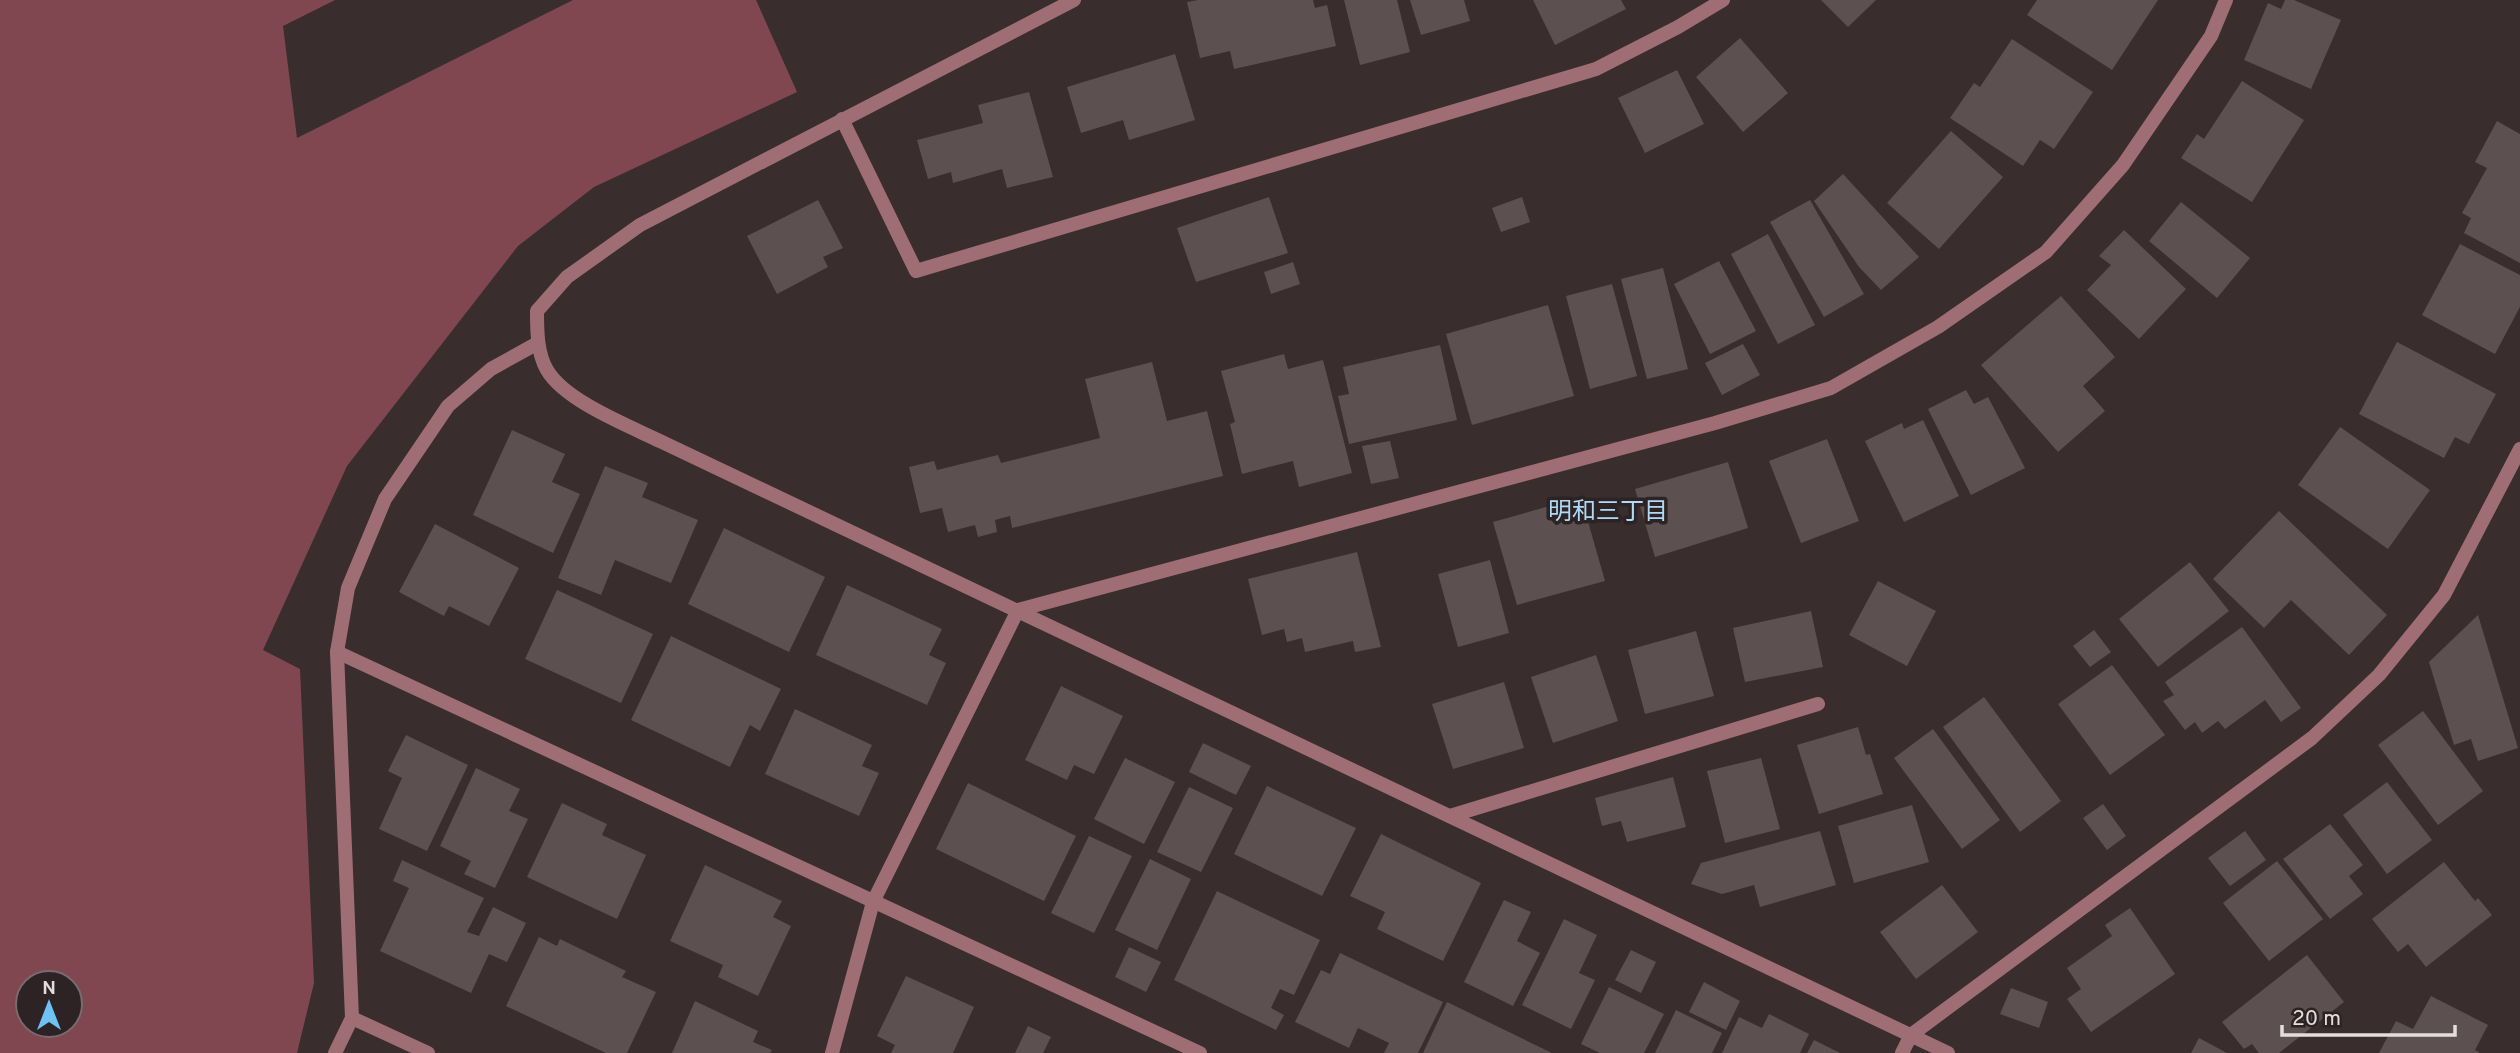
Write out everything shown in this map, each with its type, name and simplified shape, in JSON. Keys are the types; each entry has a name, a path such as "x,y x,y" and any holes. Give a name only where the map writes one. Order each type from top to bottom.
{"street":[{"path":"1074,0 640,225 566,277 537,311 538,343 547,371 576,399 1948,1053"},
{"path":"842,119 916,271 1595,69 1678,27 1723,0"},
{"path":"832,1053 873,902 1018,610 1715,423 1831,388 1938,327 2046,252 2123,165 2211,36 2226,0"},
{"path":"335,1053 352,1018 337,652 348,588 385,499 448,406 491,369 538,343"},
{"path":"1902,1053 1911,1035 2312,738 2379,675 2444,595 2520,449"},
{"path":"337,652 1200,1053"},
{"path":"1450,816 1818,704"},
{"path":"352,1018 428,1053"}],"shaded area":[{"path":"0,0 335,0 283,26 297,138 573,0 756,0 797,92 594,187 518,246 347,466 263,650 300,669 314,983 297,1053 0,1053"}],"building":[{"path":"1313,0 1315,8 1327,5 1336,46 1234,69 1230,51 1200,58 1187,2"},
{"path":"1344,0 1397,0 1410,52 1360,65"},
{"path":"1410,0 1464,0 1470,21 1421,35"},
{"path":"1533,0 1621,0 1626,9 1555,45"},
{"path":"1821,0 1876,0 1848,27"},
{"path":"2037,0 2158,0 2112,70 2027,15"},
{"path":"2285,0 2294,0 2341,20 2311,89 2244,60 2268,3 2281,9"},
{"path":"1740,38 1788,93 1743,132 1696,77"},
{"path":"2012,39 2093,92 2054,149 2040,140 2023,166 1950,118 1974,83 1980,87"},
{"path":"1175,54 1195,120 1129,140 1123,120 1081,133 1067,87"},
{"path":"1677,70 1704,124 1645,153 1618,98"},
{"path":"2242,81 2304,120 2252,202 2181,158 2197,134 2204,139"},
{"path":"1029,92 1053,177 1007,188 1002,169 953,183 951,172 928,179 917,140 983,123 978,105"},
{"path":"2497,121 2520,134 2520,263 2464,233 2471,218 2462,213 2487,168 2475,162"},
{"path":"1951,131 2003,177 1939,249 1887,203"},
{"path":"1843,174 1919,257 1881,290 1859,267 1814,201"},
{"path":"1269,197 1288,253 1196,282 1177,228"},
{"path":"1522,197 1530,222 1501,232 1492,208"},
{"path":"818,200 843,248 823,257 828,267 777,294 747,236"},
{"path":"1810,200 1864,294 1824,317 1770,222"},
{"path":"2181,202 2250,258 2217,298 2149,241"},
{"path":"2124,230 2186,289 2139,339 2087,290 2111,265 2099,256"},
{"path":"1768,234 1815,325 1778,344 1731,254"},
{"path":"2460,244 2520,275 2520,307 2495,354 2422,315"},
{"path":"1719,261 1756,331 1710,354 1674,284"},
{"path":"1293,262 1300,284 1271,294 1264,272"},
{"path":"1663,268 1688,369 1647,379 1621,279"},
{"path":"1612,284 1637,376 1590,389 1566,296"},
{"path":"2061,296 2115,357 2083,386 2105,411 2058,452 1981,365"},
{"path":"1548,305 1574,396 1472,425 1446,334"},
{"path":"2397,342 2496,394 2469,444 2455,437 2444,458 2359,414"},
{"path":"1743,344 1760,375 1722,395 1705,363"},
{"path":"1440,345 1457,420 1349,444 1338,396 1349,394 1343,367"},
{"path":"1284,354 1288,369 1323,360 1352,473 1299,487 1293,461 1242,474 1230,424 1235,422 1221,371"},
{"path":"1152,362 1167,421 1207,411 1223,476 1012,528 1010,516 995,520 997,532 978,537 975,525 948,532 942,508 920,513 909,467 934,461 937,470 998,455 1001,463 1100,438 1085,379"},
{"path":"1966,390 1974,404 1988,397 2025,468 1971,495 1928,409"},
{"path":"1923,420 1959,496 1904,522 1865,441 1902,423 1904,429"},
{"path":"2340,427 2430,490 2388,549 2298,485"},
{"path":"512,430 565,454 552,482 580,494 553,553 473,515"},
{"path":"1827,439 1859,521 1801,543 1769,461"},
{"path":"1390,441 1399,478 1371,484 1362,446"},
{"path":"1728,462 1748,528 1655,557 1635,489"},
{"path":"605,466 648,483 642,497 698,520 671,583 615,560 601,595 558,578"},
{"path":"1581,497 1605,581 1517,605 1493,522"},
{"path":"2279,511 2387,615 2349,655 2291,600 2264,628 2213,579"},
{"path":"435,524 519,568 489,626 449,606 444,616 399,592"},
{"path":"724,528 825,577 789,652 688,604"},
{"path":"1357,552 1381,647 1355,652 1353,641 1305,652 1302,638 1287,642 1284,629 1262,635 1248,579"},
{"path":"1490,560 1509,633 1458,647 1438,574"},
{"path":"2190,562 2229,611 2158,667 2119,619"},
{"path":"1878,581 1936,611 1907,666 1849,635"},
{"path":"847,585 942,629 929,655 946,663 927,705 816,655"},
{"path":"557,590 653,634 621,703 525,659"},
{"path":"1811,611 1823,667 1745,682 1733,628"},
{"path":"2478,615 2518,748 2478,761 2471,739 2454,745 2429,662"},
{"path":"2242,627 2301,708 2281,722 2265,700 2225,729 2218,721 2202,733 2195,722 2185,730 2163,701 2174,695 2165,682"},
{"path":"2094,630 2111,652 2090,667 2073,646"},
{"path":"1696,631 1714,696 1645,714 1628,650"},
{"path":"671,636 781,689 760,731 750,725 730,767 631,720"},
{"path":"1596,655 1618,721 1553,743 1531,677"},
{"path":"2112,665 2165,735 2110,775 2058,704"},
{"path":"1504,682 1524,748 1453,769 1432,704"},
{"path":"1061,686 1123,716 1094,774 1074,765 1067,780 1025,760"},
{"path":"1984,697 2061,801 2020,832 1943,727"},
{"path":"795,709 872,745 862,766 879,773 859,816 765,774"},
{"path":"2423,711 2483,791 2438,825 2378,745"},
{"path":"1858,727 1866,755 1870,754 1883,794 1819,814 1797,745"},
{"path":"1933,729 2000,820 1962,849 1894,758"},
{"path":"406,735 468,765 427,851 379,829 402,778 388,771"},
{"path":"1203,743 1251,766 1236,795 1189,772"},
{"path":"1125,758 1175,782 1144,844 1094,819"},
{"path":"1761,758 1780,829 1725,843 1707,771"},
{"path":"476,768 520,789 509,811 528,819 495,888 464,874 471,861 440,846"},
{"path":"1673,777 1686,827 1627,842 1621,821 1602,826 1595,798"},
{"path":"2387,782 2432,840 2387,874 2343,815"},
{"path":"968,783 1076,836 1044,901 936,849"},
{"path":"1267,786 1356,828 1322,896 1234,854"},
{"path":"1189,787 1233,808 1201,872 1157,852"},
{"path":"562,803 607,824 602,835 646,855 617,919 527,877"},
{"path":"2103,804 2126,836 2107,850 2083,818"},
{"path":"1912,805 1929,862 1854,883 1838,826"},
{"path":"2330,824 2363,865 2349,876 2363,894 2330,919 2283,859"},
{"path":"1820,831 1836,885 1760,907 1754,885 1722,894 1691,884 1701,863"},
{"path":"2245,831 2266,860 2230,886 2208,858"},
{"path":"1381,834 1481,883 1443,961 1377,929 1385,912 1350,896"},
{"path":"1089,836 1132,856 1094,933 1051,913"},
{"path":"1150,859 1191,879 1157,950 1115,930"},
{"path":"402,860 484,898 467,932 479,936 493,907 526,923 507,962 489,954 471,993 380,951 409,888 393,881"},
{"path":"2277,861 2323,919 2269,961 2223,903"},
{"path":"2444,862 2475,901 2478,898 2492,915 2426,967 2408,944 2398,952 2372,919"},
{"path":"705,865 782,901 773,917 791,926 758,996 718,977 723,965 670,941"},
{"path":"1942,885 1978,932 1916,979 1880,932"},
{"path":"1217,891 1320,940 1294,995 1280,989 1271,1008 1284,1015 1276,1030 1174,980"},
{"path":"1504,900 1531,912 1517,941 1540,953 1513,1006 1464,982"},
{"path":"2130,908 2175,974 2091,1032 2067,999 2081,989 2067,968 2112,936 2105,925"},
{"path":"1564,919 1597,935 1579,973 1595,980 1571,1029 1522,1005"},
{"path":"539,937 557,946 560,939 626,971 622,977 656,992 627,1053 606,1053 506,1006"},
{"path":"1129,947 1161,962 1146,992 1115,977"},
{"path":"1631,950 1656,962 1641,993 1615,980"},
{"path":"1340,953 1443,1002 1418,1053 1384,1053 1389,1043 1358,1028 1349,1048 1295,1022 1321,970 1330,974"},
{"path":"2307,955 2344,1002 2279,1053 2259,1053 2252,1044 2244,1049 2222,1022"},
{"path":"906,976 974,1007 953,1053 891,1053 895,1045 877,1036"},
{"path":"1704,982 1740,1001 1726,1030 1689,1012"},
{"path":"1609,987 1664,1014 1644,1053 1600,1053 1581,1044"},
{"path":"2011,988 2048,1002 2039,1028 2000,1014"},
{"path":"2431,996 2488,1025 2475,1050 2480,1053 2379,1053 2396,1021 2413,1029"},
{"path":"695,1001 758,1031 753,1042 772,1050 770,1053 672,1053"},
{"path":"1447,1002 1552,1053 1423,1053"},
{"path":"1676,1010 1722,1033 1712,1053 1655,1053"},
{"path":"1769,1014 1809,1034 1800,1053 1722,1053 1739,1017 1762,1028"},
{"path":"1028,1026 1051,1037 1043,1053 1015,1053"},
{"path":"2199,1038 2227,1053 2191,1053"},
{"path":"1814,1040 1840,1053 1807,1053"}],"district":[{"name":"明和三丁目","path":"1608,513"}]}
